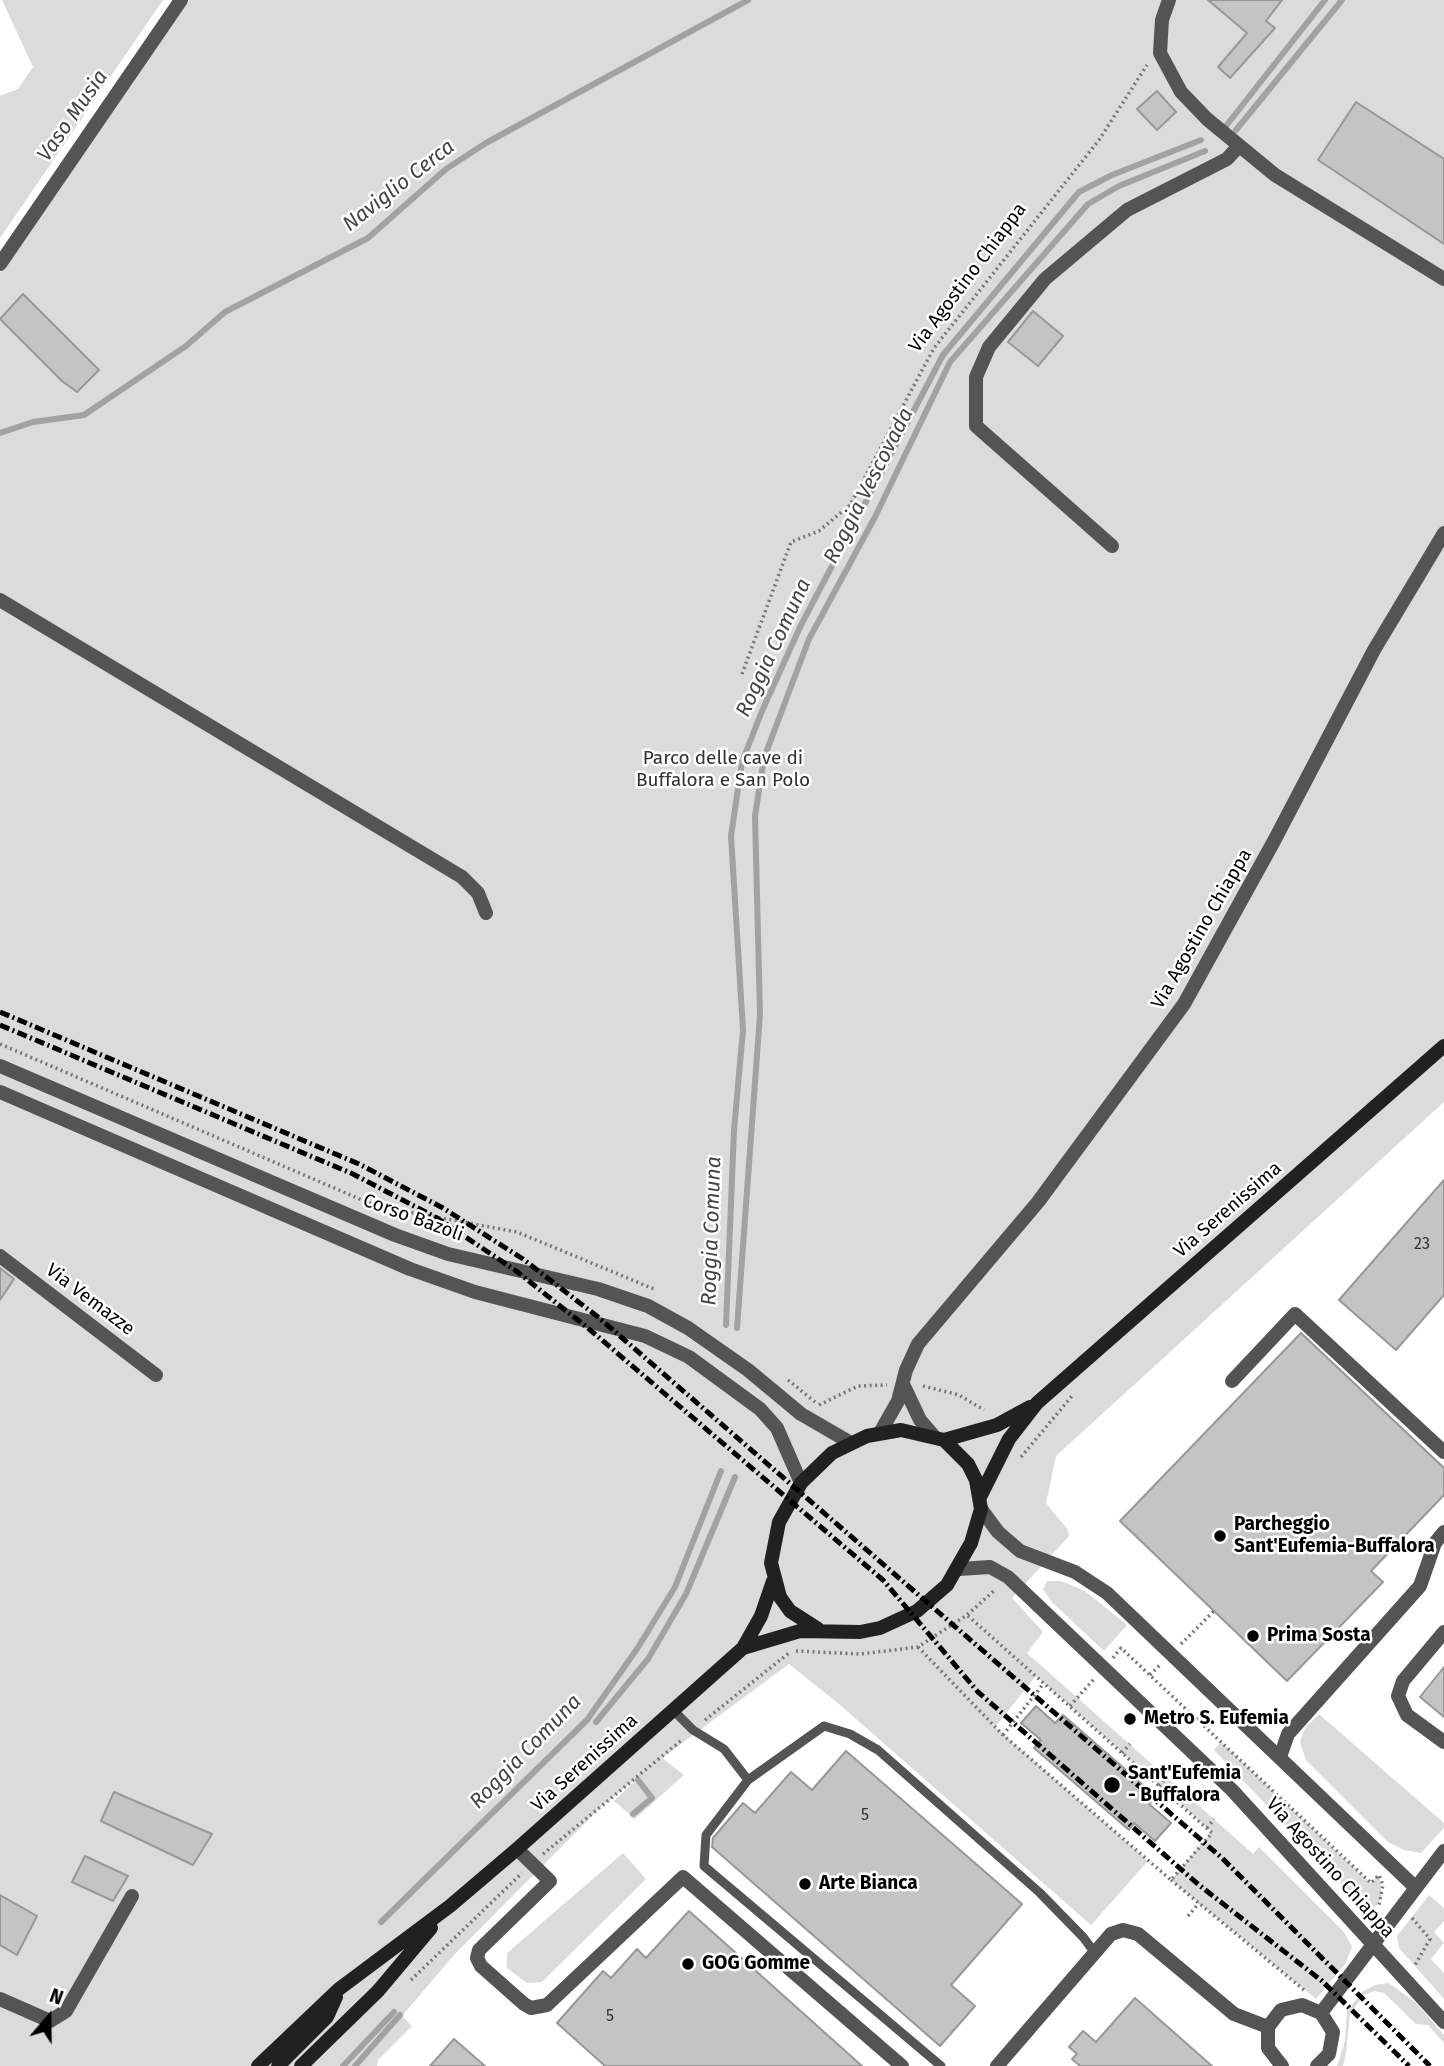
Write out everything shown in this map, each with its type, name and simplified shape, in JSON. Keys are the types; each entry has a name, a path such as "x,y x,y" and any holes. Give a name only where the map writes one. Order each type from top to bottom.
{"main road":[{"name":"Via Serenissima","path":"743,1648 780,1635 818,1629 860,1632 899,1620 933,1599 959,1569 971,1543 981,1503 1009,1439 1037,1403 1444,1046"},
{"name":"Via Serenissima","path":"818,1629 790,1611 774,1581 771,1563 779,1522 801,1483 816,1467 850,1443 881,1432 901,1430 939,1437 997,1425 1037,1403"},
{"path":"939,1437 968,1464 981,1503"},
{"name":"Via Serenissima","path":"258,2066 340,1990 450,1906 517,1849 743,1648 761,1616 774,1581"},
{"name":"Via Serenissima","path":"301,2066 378,1991 450,1906"},
{"path":"278,2066 327,2017 340,1990"}],"street":[{"path":"0,264 181,0"},
{"path":"1169,0 1162,20 1160,53 1181,92 1238,147 1275,175 1444,279"},
{"path":"1112,546 976,426 976,377 989,347 1045,279 1127,210 1227,159 1238,147"},
{"name":"Via Agostino Chiappa","path":"881,1432 894,1409 906,1370 918,1344 1038,1202 1184,1004 1274,841 1374,650 1444,533"},
{"path":"0,600 462,877 478,893 486,912"},
{"name":"Corso Bazoli","path":"0,1066 395,1235 448,1254 598,1289 649,1306 748,1370 802,1414 850,1443"},
{"path":"0,1092 410,1269 475,1292 645,1336 689,1357 760,1409 777,1429 801,1483"},
{"name":"Via Vemazze","path":"0,1256 156,1375"},
{"path":"1232,1381 1295,1314 1444,1452"},
{"path":"903,1384 920,1420 939,1437"},
{"name":"Via Agostino Chiappa","path":"981,1503 998,1532 1020,1550 1075,1572 1107,1593 1416,1888"},
{"path":"1280,1757 1288,1734 1420,1586 1435,1543 1444,1532"},
{"name":"Via Agostino Chiappa","path":"959,1569 980,1565 1000,1571 1232,1790 1444,2022"},
{"path":"1444,1632 1402,1681 1398,1696 1406,1715 1444,1742"},
{"path":"517,1849 550,1881 485,1944 477,1958 481,1966 531,2008 547,2005 683,1877 902,2066"},
{"path":"1321,2013 1444,1851"},
{"path":"0,1999 50,2021 66,2011 132,1896"},
{"path":"998,2066 1111,1934 1123,1930 1138,1934 1234,2014 1268,2027"},
{"path":"1282,2066 1268,2048 1268,2027 1273,2018 1291,2006 1302,2005 1321,2013 1329,2021 1333,2043 1329,2054 1317,2066"}],"lane":[{"path":"673,1710 693,1730 724,1749 748,1780"},
{"path":"941,2066 704,1866 706,1835 748,1780 824,1726 850,1734 878,1750 1039,1892 1095,1953"}],"path":[{"name":"Via Agostino Chiappa","path":"742,674 792,542 819,531 850,505 934,348 1099,140 1145,68 1160,53"},
{"path":"0,1045 376,1206 517,1232 645,1284 665,1296"},
{"path":"780,1374 819,1405"},
{"path":"802,1414 858,1386 903,1384 946,1390 985,1410"},
{"path":"1015,1465 1023,1454"},
{"path":"402,1989 532,1863 784,1655 810,1649 860,1654 918,1647 967,1615 1000,1585"},
{"path":"967,1615 1212,1833 1171,1880"},
{"path":"918,1647 1003,1735 1171,1880 1305,1990"},
{"path":"1070,1706 1122,1648 1371,1883 1378,1875 1383,1885 1378,1905"},
{"path":"1003,1735 1044,1683"},
{"path":"1122,1753 1130,1744"},
{"path":"1159,1786 1167,1777"},
{"path":"1207,1828 1214,1819"},
{"path":"1188,1916 1199,1903"},
{"path":"1411,1917 1430,1939 1414,1968 1421,1975"}],"green space":[{"path":"2,0 163,0 0,238 0,96 18,89 33,67"},
{"name":"Parco delle cave di Buffalora e San Polo","path":"189,0 1444,0 1444,1102 1056,1456 1046,1503 1068,1530 1069,1536 1012,1598 1043,1632 1027,1653 1253,1854 1259,1847 1344,1932 1352,1947 1346,1963 1316,1999 1171,1880 1212,1832 1036,1676 995,1727 1148,1861 1091,1925 839,1704 789,1664 662,1758 684,1775 635,1819 614,1801 640,1776 603,1805 454,1955 402,2016 412,2026 378,2060 377,2066 0,2066 0,273"},
{"path":"1047,1581 1061,1581 1085,1591 1127,1625 1104,1651 1052,1602 1043,1589"},
{"path":"1319,1714 1444,1823 1444,1828 1421,1853 1404,1850 1388,1842 1306,1760 1300,1742 1305,1728"},
{"path":"1221,1742 1370,1883 1379,1875 1382,1896 1371,1915 1214,1750"},
{"path":"623,1853 646,1879 542,1982 527,1983 507,1968 507,1953"},
{"path":"1429,1895 1444,1908 1444,1921 1434,1932 1444,1943 1431,1959 1444,1973 1444,1999 1399,1948 1397,1936"},
{"path":"1389,1983 1416,2003 1444,2035 1444,2043 1428,2025 1416,2024 1384,1993 1375,1991 1364,1995 1350,2014 1343,2066 1337,2066 1345,2041 1347,2011 1362,1992 1375,1985"}],"building":[{"path":"1208,0 1282,0 1266,21 1275,28 1230,78 1218,67 1247,33"},
{"path":"1157,91 1176,112 1157,130 1137,109"},
{"path":"1356,102 1444,159 1444,244 1318,160"},
{"path":"23,294 99,370 77,392 62,381 0,319"},
{"path":"1033,311 1063,336 1038,366 1008,342"},
{"path":"1444,1180 1444,1295 1396,1350 1339,1300"},
{"path":"0,1268 14,1279 0,1300"},
{"path":"1301,1333 1444,1468 1444,1495 1371,1571 1383,1582 1287,1681 1120,1521"},
{"path":"1444,1667 1444,1717 1420,1697"},
{"path":"1036,1706 1055,1723 1063,1715 1157,1797 1149,1804 1171,1823 1155,1841 1134,1823 1129,1830 1034,1748 1041,1740 1021,1723"},
{"path":"846,1751 1022,1904 951,1985 975,2006 940,2046 712,1847 713,1838 743,1803 755,1813 791,1772 812,1790"},
{"path":"114,1792 212,1834 193,1865 101,1821"},
{"path":"85,1856 128,1876 113,1901 72,1882"},
{"path":"0,1895 37,1916 17,1955 0,1945"},
{"path":"689,1911 862,2066 605,2066 557,2023 603,1971 611,1978 637,1949 646,1958"},
{"path":"1135,1998 1212,2066 1080,2066 1072,2059 1077,2054 1069,2047 1083,2031 1096,2042"},
{"path":"454,2039 485,2066 430,2066"}],"waterway":[{"name":"Naviglio Cerca","path":"0,433 33,422 84,415 186,346 225,312 368,238 446,169 486,143 748,0"},
{"name":"Roggia Comuna","path":"1226,126 1325,0"},
{"name":"Roggia Vescovada","path":"1236,130 1342,0"},
{"name":"Roggia Comuna","path":"726,1325 734,1130 743,1030 731,836 742,762 762,711 801,625 943,355 1079,192 1112,175 1201,140"},
{"name":"Roggia Vescovada","path":"737,1328 760,1014 755,816 764,758 809,639 875,517 950,362 1088,204 1119,186 1205,151"},
{"name":"Roggia Comuna","path":"381,1922 587,1720 637,1649 675,1587 721,1471"},
{"name":"Roggia Vescovada","path":"596,1722 648,1659 686,1594 735,1477"},
{"name":"Roggia Vescovada","path":"633,1814 652,1798 638,1780"},
{"name":"Roggia Comuna","path":"343,2066 394,2012"},
{"name":"Roggia Vescovada","path":"355,2066 400,2015"}],"railway":[{"path":"0,1012 359,1164 443,1208 523,1259 598,1317 1222,1858 1430,2066"},
{"path":"0,1025 353,1174 437,1218 515,1270 589,1329 883,1580 978,1692 1199,1885 1322,1981 1409,2066"}],"place":[{"name":"Parcheggio Sant'Eufemia-Buffalora","path":"1220,1536"},
{"name":"Prima Sosta","path":"1253,1636"},
{"name":"Metro S. Eufemia","path":"1130,1719"},
{"name":"Sant'Eufemia - Buffalora","path":"1112,1785"},
{"name":"Arte Bianca","path":"805,1884"},
{"name":"GOG Gomme","path":"688,1964"}],"water label":[{"name":"Vaso Musia","path":"73,116"}]}
